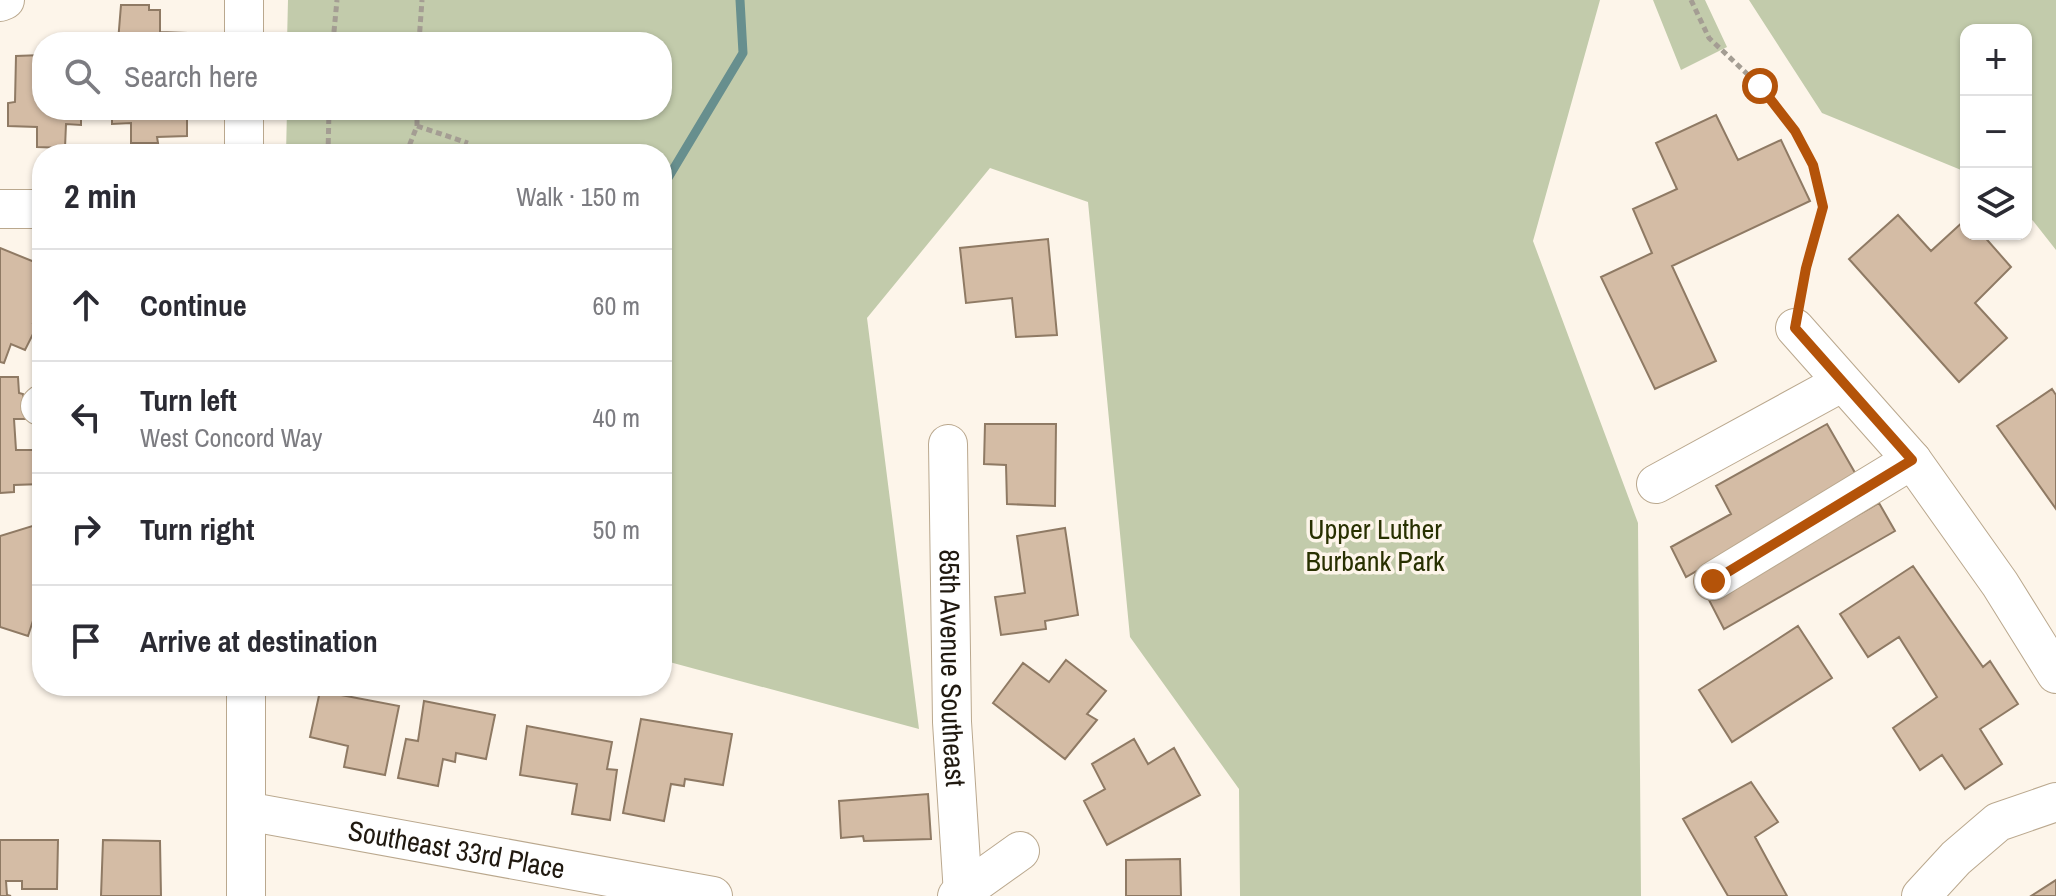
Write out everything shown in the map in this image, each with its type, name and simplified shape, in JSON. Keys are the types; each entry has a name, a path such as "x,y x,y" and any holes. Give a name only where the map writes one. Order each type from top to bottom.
{"street":[{"path":"244,0 244,32"},
{"path":"244,120 244,144"},
{"path":"0,209 32,209"},
{"path":"1795,328 1912,460 2000,584 2056,674"},
{"path":"1656,484 1841,383"},
{"name":"85th Avenue Southeast","path":"948,444 952,722 960,895"},
{"path":"1713,581 1912,460"},
{"path":"246,696 246,896"},
{"path":"1921,896 1956,858 1998,822 2056,802"},
{"name":"Southeast 33rd Place","path":"246,811 713,896"},
{"path":"960,895 1020,851"}],"path":[{"path":"334,32 337,0"},
{"path":"420,32 422,0"},
{"path":"1691,0 1709,38 1760,86 1795,131 1813,165 1823,207 1806,268 1795,328"},
{"path":"328,144 329,120"},
{"path":"410,144 417,120"},
{"path":"417,126 468,143"}],"green space":[{"name":"Upper Luther Burbank Park","path":"288,0 1600,0 1533,241 1638,523 1641,896 1240,896 1239,789 1130,637 1088,202 990,168 867,318 919,729 672,663 672,144 286,144 287,120 672,120 672,32 287,32"},
{"path":"1653,0 1705,0 1727,47 1681,70"},
{"path":"1749,0 2056,0 2056,250 2032,220 2032,24 1960,24 1960,170 1822,113"}],"building":[{"path":"121,5 149,5 149,10 160,10 160,32 119,32"},
{"path":"32,55 32,120 81,120 81,125 66,124 65,144 37,144 37,127 8,126 8,103 15,102 16,56"},
{"path":"1716,115 1738,160 1781,140 1810,201 1672,266 1716,361 1655,389 1601,277 1652,253 1633,209 1677,189 1656,143"},
{"path":"112,120 187,120 187,136 157,137 158,143 131,143 131,123 112,124"},
{"path":"1898,215 1931,251 1960,224 1960,240 1987,240 2011,267 1975,303 2007,338 1959,382 1849,259"},
{"path":"1048,239 1057,335 1016,337 1012,298 966,303 960,248"},
{"path":"0,248 32,261 32,336 25,350 11,344 4,363 0,362"},
{"path":"0,377 18,377 25,419 14,419 16,450 32,450 32,484 14,485 14,492 0,493"},
{"path":"2052,389 2056,395 2056,509 1997,426"},
{"path":"985,424 1056,424 1055,506 1007,504 1006,465 984,464"},
{"path":"1827,424 1858,478 1686,577 1671,547 1731,514 1716,486"},
{"path":"1879,503 1895,531 1724,629 1709,600"},
{"path":"32,526 32,624 28,636 0,627 0,536"},
{"path":"1065,528 1078,615 1045,621 1046,629 1001,635 995,597 1025,593 1017,536"},
{"path":"1913,566 1983,667 1990,661 2018,704 1980,729 2002,764 1965,789 1942,755 1920,770 1893,728 1937,697 1899,637 1868,657 1840,614"},
{"path":"1798,626 1832,678 1732,742 1699,690"},
{"path":"1066,660 1106,691 1087,714 1097,720 1065,759 993,703 1023,663 1049,682"},
{"path":"319,696 346,696 399,706 385,775 344,767 348,746 310,737"},
{"path":"424,701 495,715 486,759 456,753 455,762 443,759 438,786 398,778 406,739 418,741"},
{"path":"641,719 732,734 723,785 685,779 684,786 671,784 664,821 623,813"},
{"path":"527,726 612,742 607,769 617,770 610,820 572,814 577,784 520,775"},
{"path":"1134,739 1148,764 1174,748 1200,795 1107,845 1084,801 1105,789 1092,764"},
{"path":"1751,782 1778,822 1755,837 1787,896 1728,896 1683,819"},
{"path":"928,794 931,839 864,841 863,836 841,838 839,801"},
{"path":"0,840 58,840 57,889 22,889 22,881 6,881 7,895 11,896 0,896"},
{"path":"103,840 160,841 161,896 101,896"},
{"path":"1180,859 1181,896 1126,896 1126,860"},
{"path":"2056,880 2056,896 2031,896"}],"waterway":[{"path":"672,171 743,53 740,0"}],"route":[{"path":"1713,581 1912,460 1795,328 1806,268 1823,207 1813,165 1795,131 1760,86"}]}
